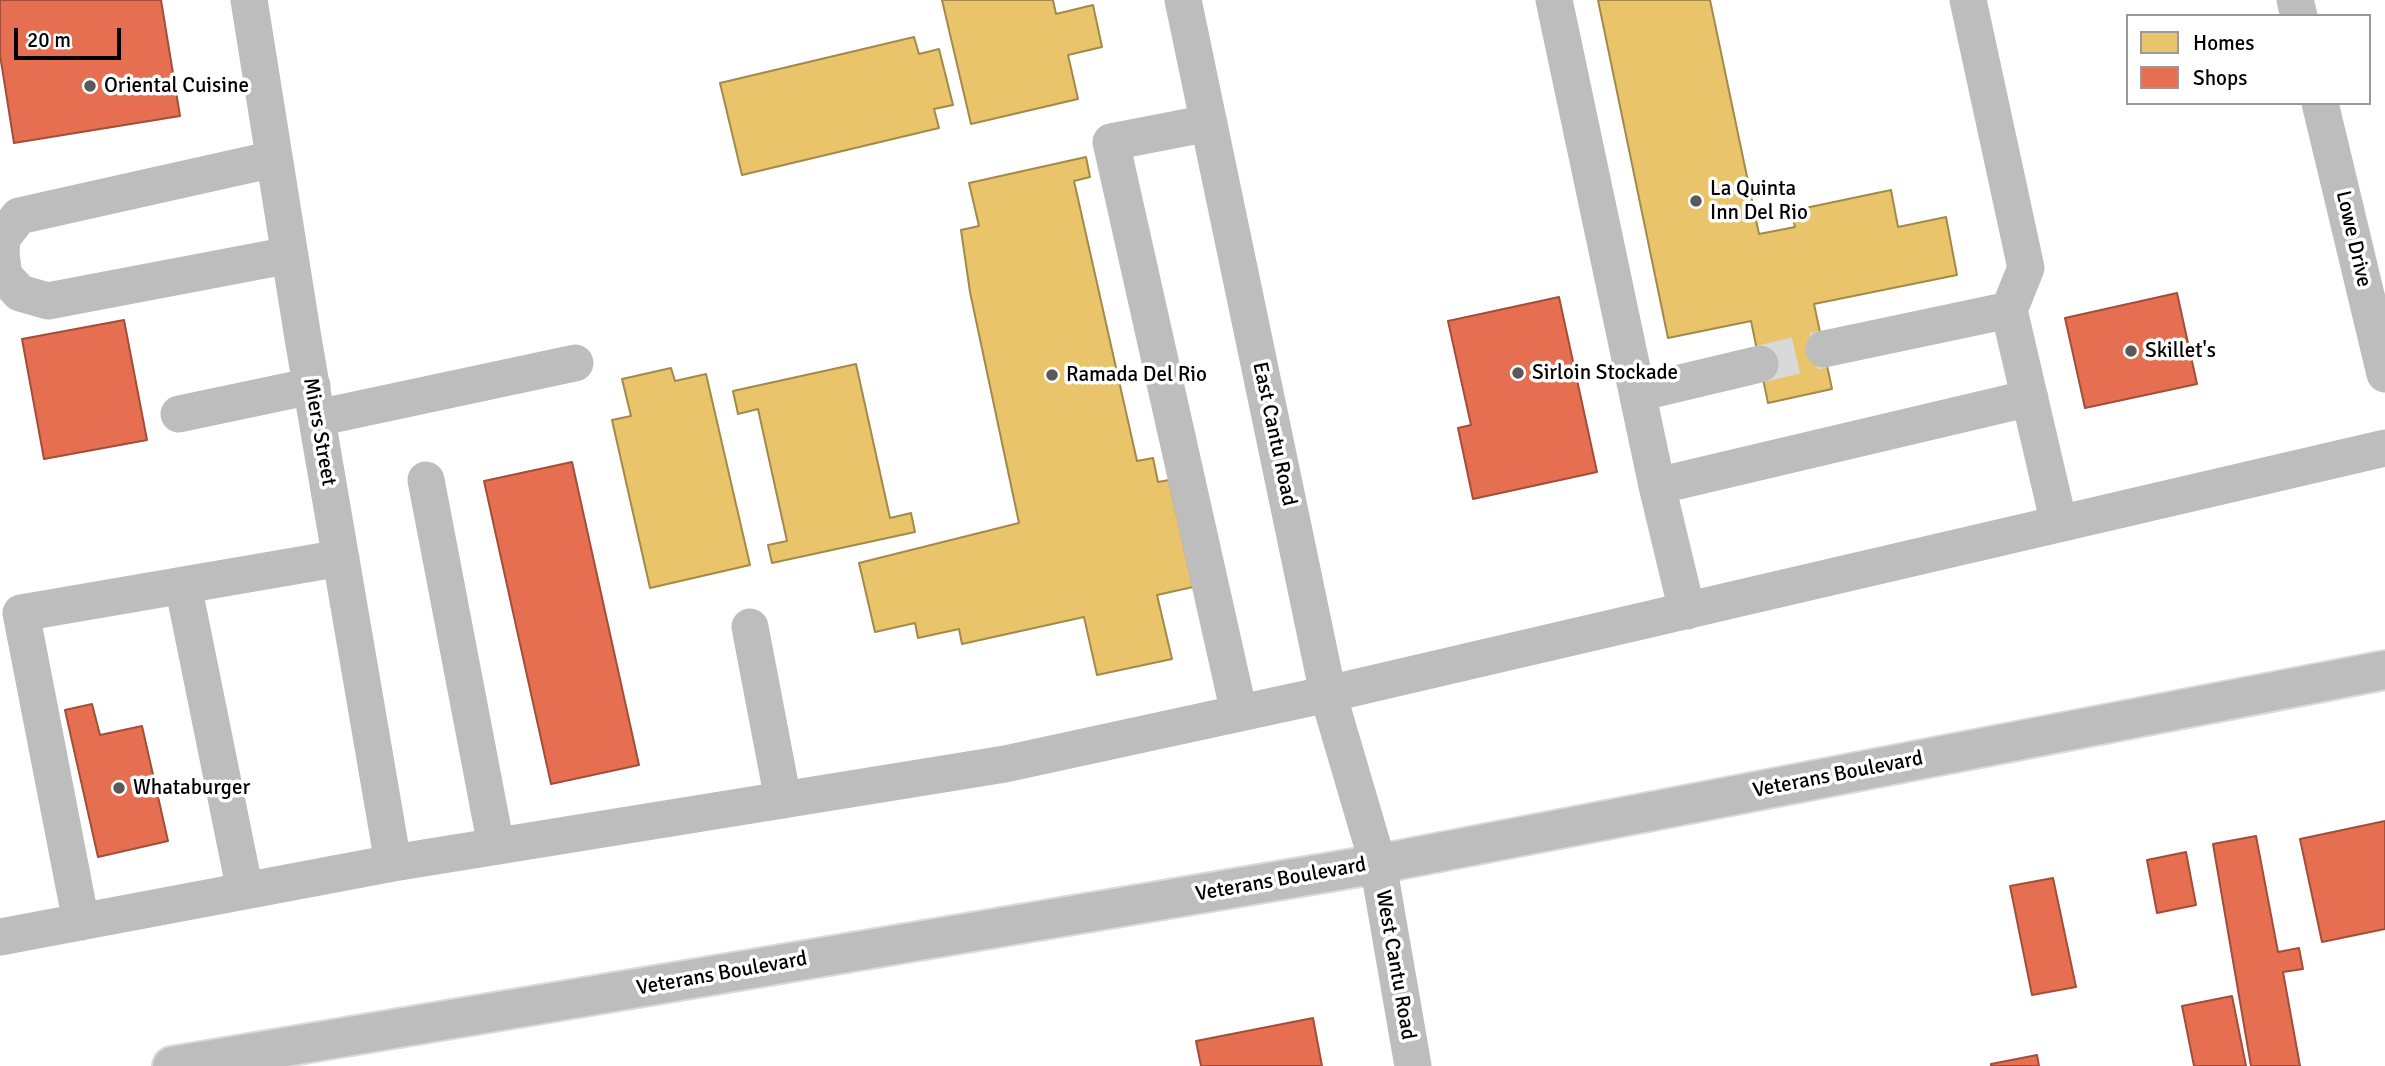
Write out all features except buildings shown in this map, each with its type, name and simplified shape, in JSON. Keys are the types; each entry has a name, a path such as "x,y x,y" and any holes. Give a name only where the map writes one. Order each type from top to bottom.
{"main road":[{"name":"Veterans Boulevard","path":"173,1066 1378,864 2385,670"}],"street":[{"name":"Miers Street","path":"249,0 393,863"},
{"name":"East Cantu Road","path":"1183,0 1328,694 1378,864"},
{"path":"1554,0 1657,486 1687,611"},
{"path":"1969,0 2026,268 2008,310 2059,524"},
{"name":"Lowe Drive","path":"2320,105 2385,374"},
{"path":"1209,123 1111,142 1240,713"},
{"path":"274,159 19,216 2,238 4,276 20,293 48,301 290,255"},
{"path":"1824,349 2008,310"},
{"path":"179,414 314,402 575,363"},
{"path":"1638,393 1760,364"},
{"path":"1657,486 2030,398"},
{"path":"0,937 393,863 1005,764 1328,694 2385,448"},
{"path":"426,480 496,846"},
{"path":"81,922 21,613 341,558"},
{"path":"183,585 245,891"},
{"path":"750,627 783,800"},
{"name":"West Cantu Road","path":"1378,864 1413,1066"}],"tunnel":[{"path":"1760,364 1824,349"}],"place":[{"name":"Oriental Cuisine","path":"90,86"},
{"name":"La Quinta Inn Del Rio","path":"1696,201"},
{"name":"Skillet's","path":"2131,351"},
{"name":"Sirloin Stockade","path":"1518,373"},
{"name":"Ramada Del Rio","path":"1052,375"},
{"name":"Whataburger","path":"119,788"}]}
